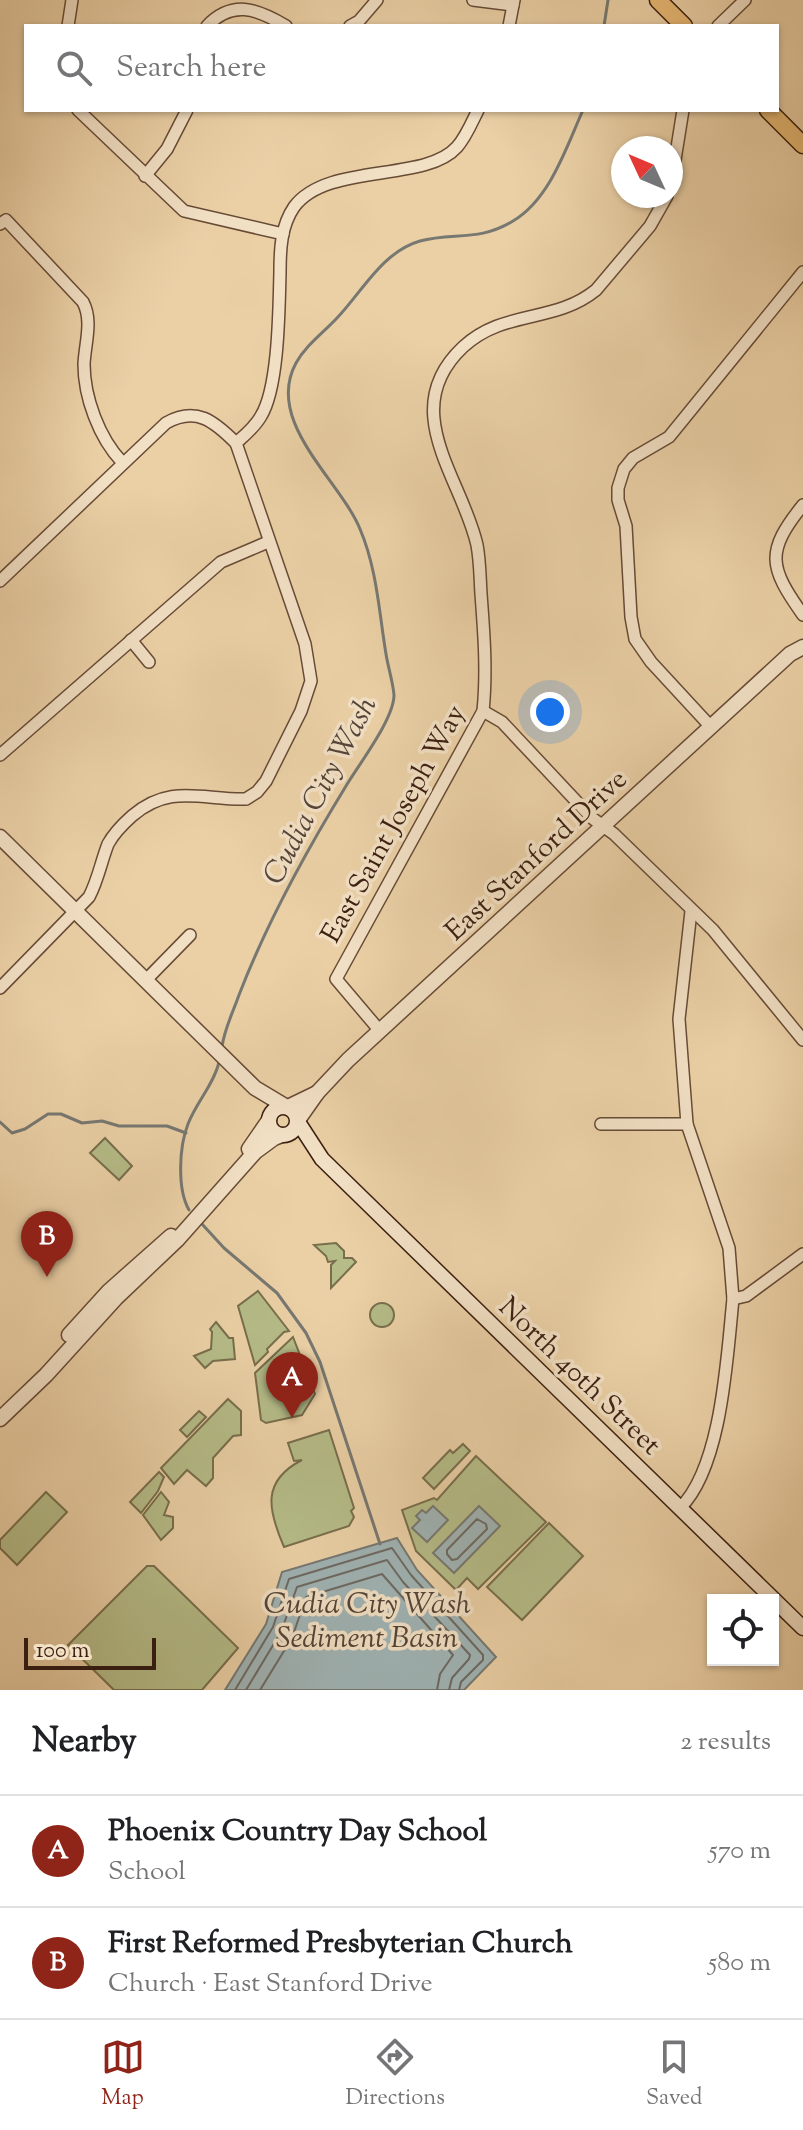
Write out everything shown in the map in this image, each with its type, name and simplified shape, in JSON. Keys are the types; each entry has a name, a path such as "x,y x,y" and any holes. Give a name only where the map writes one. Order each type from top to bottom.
{"main road":[{"path":"658,0 682,24"},
{"path":"770,112 803,145"}],"street":[{"path":"68,24 72,0"},
{"path":"352,24 377,0"},
{"path":"473,0 513,3 509,24"},
{"path":"720,24 745,0"},
{"path":"209,24 224,8 246,4 255,6 283,24"},
{"path":"80,112 184,211 283,234"},
{"path":"145,176 167,149 186,112"},
{"path":"236,443 262,415 268,396 278,339 283,234 286,220 295,207 314,190 334,182 433,161 450,154 465,136 477,112"},
{"path":"679,136 683,112"},
{"name":"East Saint Joseph Way","path":"380,1031 336,979 483,711 484,652 478,549 435,437 433,402 439,383 454,358 479,335 512,319 560,311 585,299 650,226 660,208"},
{"path":"3,222 76,293 87,310 89,320 84,365 89,401 109,445 122,462"},
{"path":"711,727 651,662 635,639 626,526 618,500 624,469 640,453 669,437 803,272"},
{"path":"0,581 166,423 177,416 205,418 219,426 236,443 305,644 311,681 301,711 266,781 257,792 246,799 183,794 168,795 153,801 119,828 109,844 89,897 0,988"},
{"path":"803,505 779,538 775,562 780,580 798,601 803,615"},
{"path":"0,755 221,562 268,542"},
{"name":"East Stanford Drive","path":"298,1121 317,1093 380,1031 796,650 803,634"},
{"path":"131,640 149,662"},
{"path":"483,711 502,722 592,818 724,942 803,1040"},
{"path":"0,837 255,1088 295,1112 298,1121 294,1130 274,1138 255,1152 177,1240 116,1298 46,1375 0,1419"},
{"path":"680,1508 699,1485 712,1442 725,1374 733,1299 729,1248 687,1124 679,1019 691,911"},
{"path":"146,980 190,935"},
{"path":"255,1088 274,1132 284,1135"},
{"name":"East Stanford Drive","path":"286,1107 317,1093"},
{"path":"0,1406 41,1367 109,1291 199,1210 258,1138 274,1110 286,1107"},
{"name":"North 40th Street","path":"298,1121 322,1159"},
{"path":"601,1124 687,1124"},
{"name":"North 40th Street","path":"284,1135 322,1159 803,1628"},
{"path":"733,1299 746,1296 803,1254"}],"green space":[{"path":"105,1138 132,1166 119,1180 90,1153"},
{"path":"336,1243 344,1251 344,1258 352,1258 356,1262 331,1288 331,1265 335,1261 328,1262 314,1245"},
{"path":"258,1291 289,1331 267,1349 268,1352 255,1365 238,1306"},
{"path":"382,1303 393,1310 394,1315 387,1326 382,1327 371,1320 370,1315 377,1304"},
{"path":"216,1322 229,1338 233,1338 235,1359 213,1361 205,1368 194,1356 211,1349 210,1329"},
{"path":"293,1337 315,1394 302,1415 266,1423 261,1420 255,1373"},
{"path":"228,1399 241,1411 241,1435 233,1436 213,1458 213,1478 206,1486 187,1470 174,1484 161,1468"},
{"path":"199,1411 206,1417 187,1437 180,1430"},
{"path":"329,1430 354,1508 351,1511 354,1517 349,1526 284,1547 272,1509 274,1487 289,1468 302,1460 294,1461 288,1443"},
{"path":"463,1444 470,1451 434,1489 423,1478 450,1450 453,1453"},
{"path":"476,1456 546,1522 478,1589 467,1578 456,1590 416,1551 402,1510 434,1498 437,1500"},
{"path":"159,1472 164,1477 158,1491 141,1513 130,1502"},
{"path":"46,1492 67,1512 17,1565 0,1548 0,1540"},
{"path":"161,1492 169,1502 164,1515 173,1517 173,1528 161,1540 143,1515"},
{"path":"549,1523 583,1556 522,1620 487,1587"},
{"path":"147,1566 154,1566 238,1648 202,1690 114,1690 68,1645"}],"water":[{"path":"433,1506 448,1520 427,1542 412,1528 420,1520 416,1516 422,1510 426,1513"},
{"path":"479,1506 500,1526 454,1573 433,1553"},
{"name":"Cudia City Wash Sediment Basin","path":"397,1538 417,1570 496,1657 464,1690 225,1690 266,1624 282,1572"}],"waterway":[{"name":"Cudia City Wash","path":"604,24 608,0"},
{"name":"Cudia City Wash","path":"222,1047 239,995 274,914 316,837 382,729 394,695 366,544 350,510 308,450 290,407 289,385 296,363 384,263 407,246 432,238 489,232 501,228 526,211 556,172 582,112"},
{"name":"Cudia City Wash","path":"189,1210 181,1180 185,1133 219,1062"},
{"path":"0,1122 12,1133 25,1129 48,1114 61,1114 82,1123 102,1121 119,1126 167,1126 186,1133"},
{"name":"Cudia City Wash","path":"202,1224 224,1248 277,1293 306,1333 320,1362 380,1544"}],"place":[{"name":"First Reformed Presbyterian Church","path":"47,1277"},
{"name":"Phoenix Country Day School","path":"292,1418"}]}
